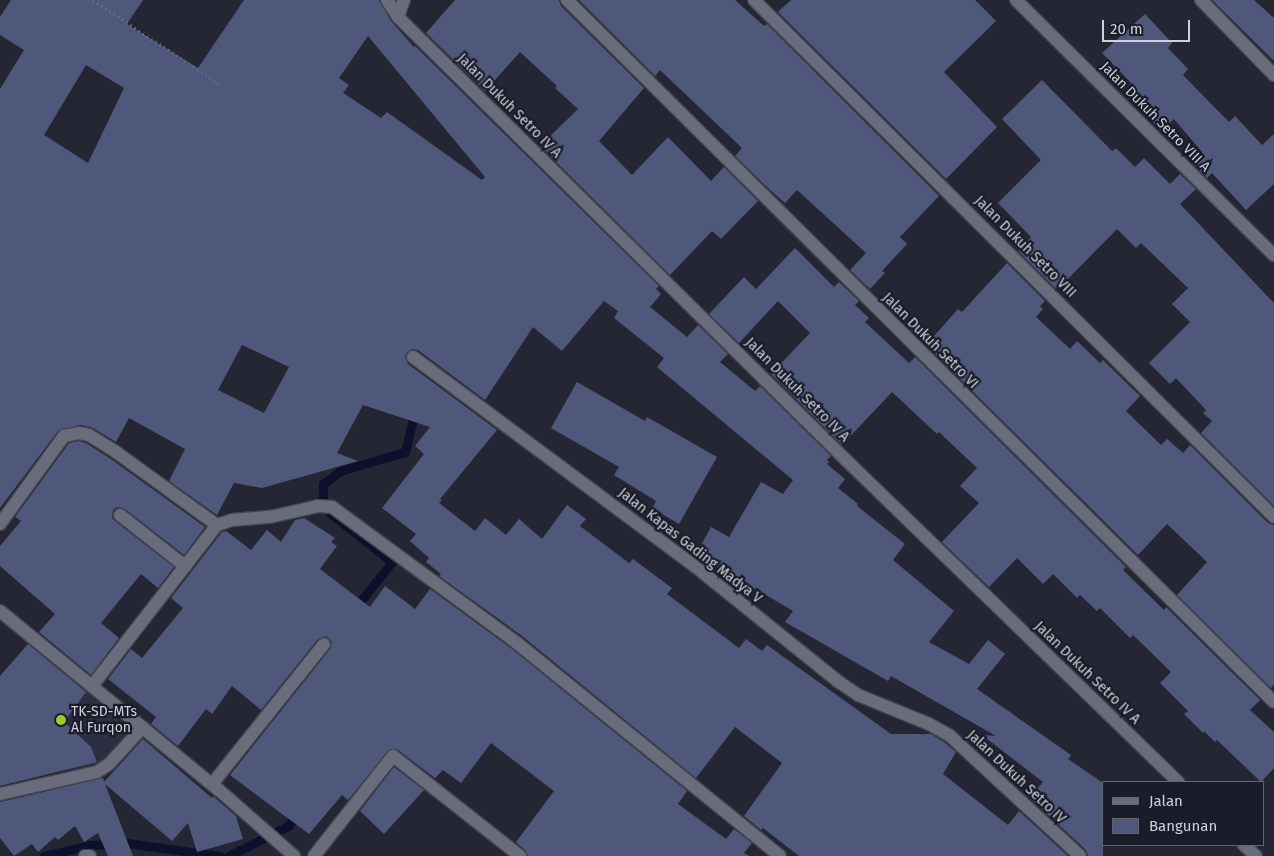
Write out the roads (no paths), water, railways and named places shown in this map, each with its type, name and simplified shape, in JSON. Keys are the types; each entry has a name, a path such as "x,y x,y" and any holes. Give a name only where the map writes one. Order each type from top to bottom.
{"street":[{"name":"Jalan Dukuh Setro IV A","path":"387,0 398,17 854,467 1177,781"},
{"path":"398,17 404,0"},
{"name":"Jalan Dukuh Setro VI","path":"566,0 1274,702"},
{"name":"Jalan Dukuh Setro VIII","path":"754,0 1274,517"},
{"name":"Jalan Dukuh Setro VIII A","path":"1016,0 1274,255"},
{"path":"1201,0 1274,75"},
{"name":"Jalan Kapas Gading Madya V","path":"413,357 702,572 838,682 858,695 929,724"},
{"path":"0,524 64,436 79,433 90,435 116,452 217,525"},
{"path":"92,686 217,525 232,520 270,516 318,506 332,507 517,643 780,856"},
{"path":"120,514 185,566"},
{"path":"0,611 212,784 294,856"},
{"path":"212,784 324,644"},
{"name":"Jalan Dukuh Setro IV","path":"929,724 949,735 1080,856"},
{"path":"0,794 98,772 109,764 142,727"},
{"path":"314,856 393,756 520,856"},
{"path":"1245,846 1256,856"},
{"path":"85,856 90,856"}],"waterway":[{"path":"323,498 323,484 340,471 405,452 415,410"},
{"path":"330,513 392,562 354,609"},
{"path":"228,856 288,826 299,811"},
{"path":"44,856 90,845 127,843 220,856"}],"place":[{"name":"TK-SD-MTs Al Furqon","path":"61,720"}]}
